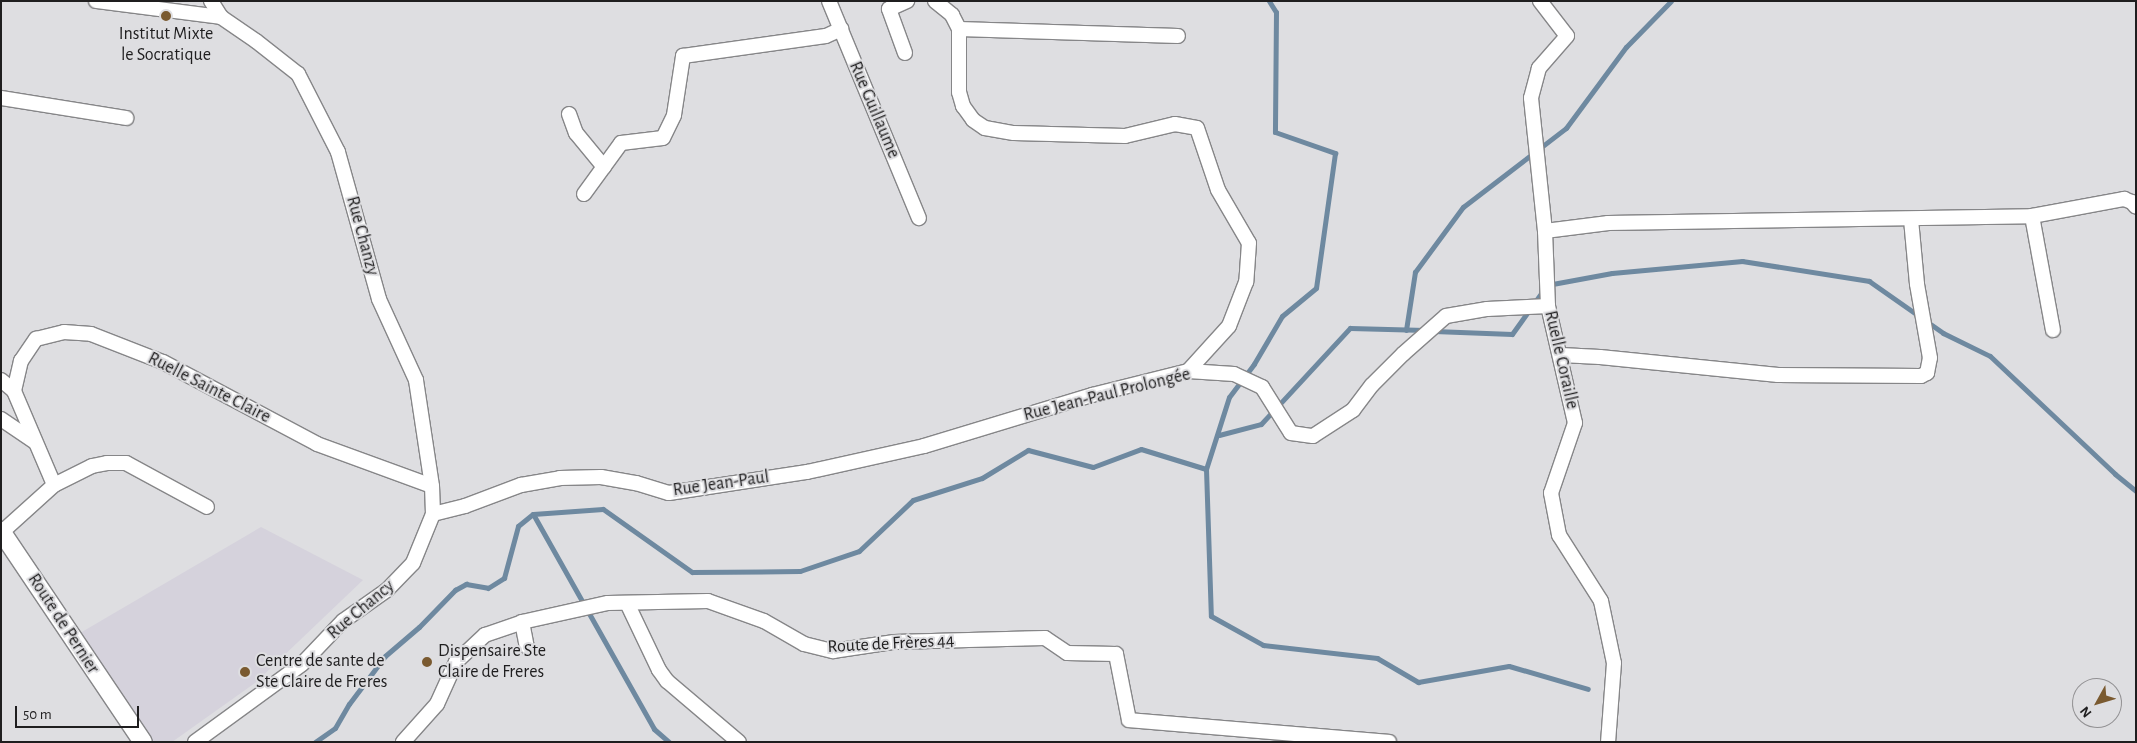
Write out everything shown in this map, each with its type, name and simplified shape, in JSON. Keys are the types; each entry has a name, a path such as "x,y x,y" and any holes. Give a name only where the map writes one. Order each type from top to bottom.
{"street":[{"path":"96,1 221,17"},
{"name":"Rue Chanzy","path":"210,1 221,17 256,41 298,74 338,152 378,298 416,380 432,486 432,514"},
{"name":"Rue Guillaume","path":"829,1 919,218"},
{"path":"905,53 889,9 907,1"},
{"path":"935,1 952,15 960,29 959,92 963,106 973,120 984,128 1014,133 1125,136 1175,124 1197,128 1218,190 1249,243 1246,282 1229,326 1188,371"},
{"name":"Ruelle Coraille","path":"1540,1 1567,36 1539,68 1530,98 1545,230 1548,306 1561,355 1575,423 1551,493 1559,535 1601,601 1614,663 1608,742"},
{"path":"584,194 621,143 663,138 674,116 683,56 826,36 841,29"},
{"path":"960,29 1178,36"},
{"path":"1,98 126,118"},
{"path":"569,114 576,133 604,167"},
{"path":"1545,230 1608,223 2032,216 2124,199 2136,207"},
{"path":"2032,216 2053,330"},
{"path":"1561,355 1600,356 1778,375 1921,376 1927,373 1930,358 1917,284 1911,219"},
{"name":"Rue Jean-Paul Prolongée","path":"807,472 924,446 1092,395 1188,371 1234,374 1262,387 1291,433 1313,436 1353,410 1372,385 1403,354 1446,316 1487,309 1548,306"},
{"name":"Ruelle Sainte Claire","path":"14,391 21,361 36,340 64,332 91,334 163,362 317,444 432,486"},
{"path":"1,380 14,391 54,486"},
{"path":"1,419 35,442"},
{"path":"2,532 54,486 92,466 126,463 208,507"},
{"name":"Rue Jean-Paul","path":"432,514 465,506 521,485 560,478 601,477 636,483 668,493 807,472"},
{"name":"Rue Chancy","path":"195,742 302,664 343,621 387,590 413,563 432,514"},
{"name":"Route de Pernier","path":"2,532 143,742"},
{"name":"Route de Frères 44","path":"403,742 437,704 456,662 485,635 522,622 608,603 708,601 764,620 804,644 833,650 894,642 1045,638 1067,652 1116,654 1129,720 1389,742"},
{"path":"627,603 659,670 667,681 739,742"},
{"path":"522,622 527,647"}],"shaded area":[{"path":"261,527 363,580 255,683 172,742 148,742 75,636"}],"waterway":[{"path":"1269,1 1276,12 1275,132 1335,153 1316,288 1282,316 1254,364 1229,397 1206,469 1211,616 1263,645 1377,658 1418,682 1509,666 1588,689"},
{"path":"1406,330 1415,272 1463,207 1566,128 1626,47 1671,1"},
{"path":"1434,331 1512,334 1547,285 1612,273 1742,261 1869,281 1919,316"},
{"path":"1926,321 1943,333 1990,356 2115,474 2136,491"},
{"path":"1219,435 1261,424 1350,328 1425,330"},
{"path":"315,742 335,728 349,704 385,656 419,627 455,590 466,584 488,588 504,578 518,526 533,514 603,509 692,572 800,571 859,551 913,500 982,478 1028,450 1093,467 1141,449 1206,469"},
{"path":"533,514 654,729 669,742"}],"place":[{"name":"Institut Mixte le Socratique","path":"166,16"},
{"name":"Dispensaire Ste Claire de Freres","path":"427,662"},
{"name":"Centre de sante de Ste Claire de Freres","path":"245,672"}]}
